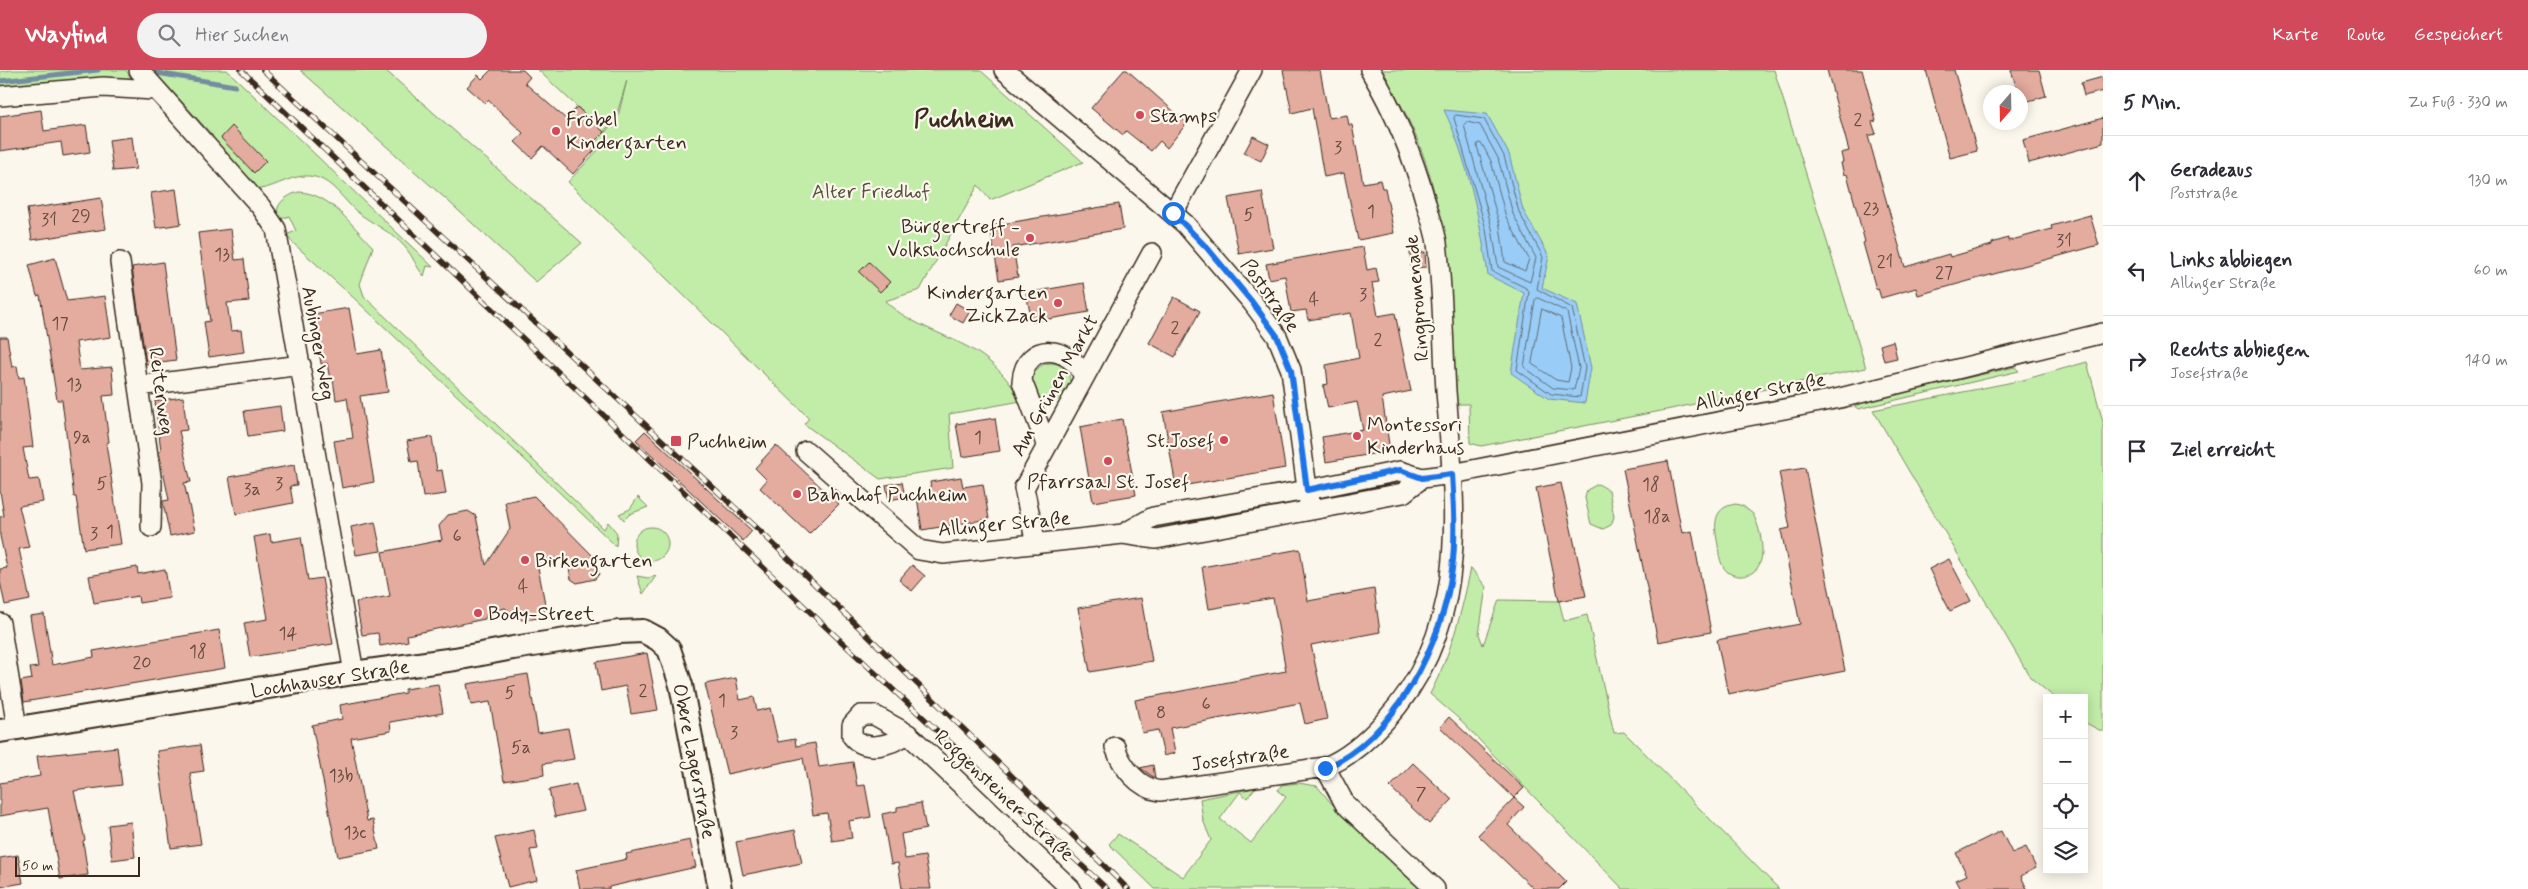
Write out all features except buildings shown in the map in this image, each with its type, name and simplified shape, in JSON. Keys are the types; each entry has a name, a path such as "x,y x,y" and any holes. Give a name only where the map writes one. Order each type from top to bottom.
{"street":[{"name":"Poststraße","path":"1004,70 1173,213 1208,249 1252,302 1277,336 1291,370 1311,510"},
{"path":"1173,213 1252,70"},
{"name":"Ringpromenade","path":"1370,70 1387,98 1415,163 1437,242 1452,474"},
{"path":"0,96 103,87 145,79"},
{"name":"Aubinger Weg","path":"145,79 261,207 276,230 354,673"},
{"name":"Am Grünen Markt","path":"1036,544 1024,488 1046,444 1152,253"},
{"name":"Reiterweg","path":"120,262 152,483 151,527"},
{"name":"Allinger Straße","path":"1123,534 1153,517 1307,490 1400,470 1422,478 1452,474 1840,398 2103,333"},
{"path":"1046,444 1022,381 1023,370 1028,359 1040,352 1054,352 1075,361 1079,365 1084,377"},
{"path":"138,386 301,365"},
{"name":"Allinger Straße","path":"806,451 919,550 933,554 955,554 1123,534 1156,539 1403,493 1422,478"},
{"name":"Josefstraße","path":"1115,747 1120,761 1138,782 1150,789 1160,791 1325,768 1337,763 1374,734 1397,708 1437,634 1452,571 1455,516 1452,474"},
{"path":"0,624 8,729"},
{"name":"Lochhauser Straße","path":"8,729 619,632 643,631 658,639"},
{"name":"Obere Lagerstraße","path":"658,639 669,649 681,685 720,889"},
{"name":"Roggensteiner Straße","path":"908,734 1071,889"},
{"path":"1325,768 1345,804 1435,889"}],"green space":[{"path":"11,70 126,70 134,83 0,92 0,72"},
{"path":"153,70 227,70 433,267 427,266 424,276 408,250 400,241 356,211 336,190 323,180 313,176 302,176 265,188 249,187 235,173 210,140 213,136"},
{"path":"300,70 385,70 582,243 536,282 447,200"},
{"name":"Alter Friedhof","path":"538,70 980,70 1083,162 990,200 978,185 920,290 885,301 919,324 957,341 981,355 1004,376 1021,401 949,414 953,468 880,479 804,424 809,418 568,182 598,150 594,145 618,117 627,80 616,117 604,132"},
{"path":"1381,70 1774,70 1866,368 1481,446 1470,443 1469,404 1457,404 1449,282 1441,222 1434,192 1422,151 1412,127"},
{"path":"299,192 321,198 330,204 373,247 360,284 364,296 604,529 608,522 617,533 616,546 356,300 293,243 286,235 296,231 289,216 279,220 277,210 285,198"},
{"path":"2087,362 2103,422 2103,732 2088,724 2088,694 2050,694 2030,677 1873,410 2023,380"},
{"path":"1051,363 1064,369 1070,382 1064,395 1051,401 1038,395 1032,382 1038,369"},
{"path":"2015,367 2019,371 1858,409 1852,404"},
{"path":"1598,484 1609,490 1614,517 1611,525 1603,529 1591,524 1585,498 1587,490"},
{"path":"638,497 648,507 630,514 624,520 619,514 630,509"},
{"path":"1736,504 1743,506 1753,514 1759,529 1762,548 1762,557 1759,565 1754,571 1742,576 1731,574 1724,568 1720,557 1716,531 1716,518 1719,513 1722,509"},
{"path":"651,527 658,528 663,532 667,537 667,551 663,556 658,560 651,561 644,560 639,556 635,551 634,544 635,537 639,532 644,528"},
{"path":"1471,568 1486,587 1479,634 1483,645 1499,600 1559,601 1564,621 1587,615 1614,733 1624,732 1779,889 1623,889 1458,718 1430,694 1455,632"},
{"path":"637,576 648,578 656,576 643,594"},
{"path":"1298,783 1317,786 1331,803 1420,889 1155,889 1109,844 1118,834 1183,877 1211,840 1203,820 1200,799 1255,788 1247,798 1240,792 1220,819 1251,843 1286,797 1278,791 1281,785"}],"water":[{"path":"1444,110 1487,114 1509,154 1523,210 1549,256 1542,288 1577,304 1591,368 1585,403 1549,399 1511,373 1524,293 1488,275 1472,191 1460,149"}],"waterway":[{"path":"0,81 98,70"},
{"path":"157,73 235,86"}],"railway":[{"path":"241,70 828,629 1107,889"},
{"path":"263,70 759,530 1128,889"}],"place":[{"name":"Stamps","path":"1140,115"},
{"name":"Fröbel Kindergarten","path":"556,131"},
{"name":"Bürgertreff - Volkshochschule","path":"1030,238"},
{"name":"Kindergarten ZickZack","path":"1058,303"},
{"name":"Montessori Kinderhaus","path":"1357,436"},
{"name":"St.Josef","path":"1224,440"},
{"name":"Puchheim","path":"676,441"},
{"name":"Pfarrsaal St. Josef","path":"1108,461"},
{"name":"Bahnhof Puchheim","path":"797,494"},
{"name":"Birkengarten","path":"525,560"},
{"name":"Body-Street","path":"478,613"}],"district":[{"name":"Puchheim","path":"964,118"}],"route":[{"path":"1173,213 1208,249 1252,302 1277,336 1291,370 1307,490 1400,470 1422,478 1452,474 1455,516 1452,571 1437,634 1397,708 1374,734 1337,763 1325,768"}]}
